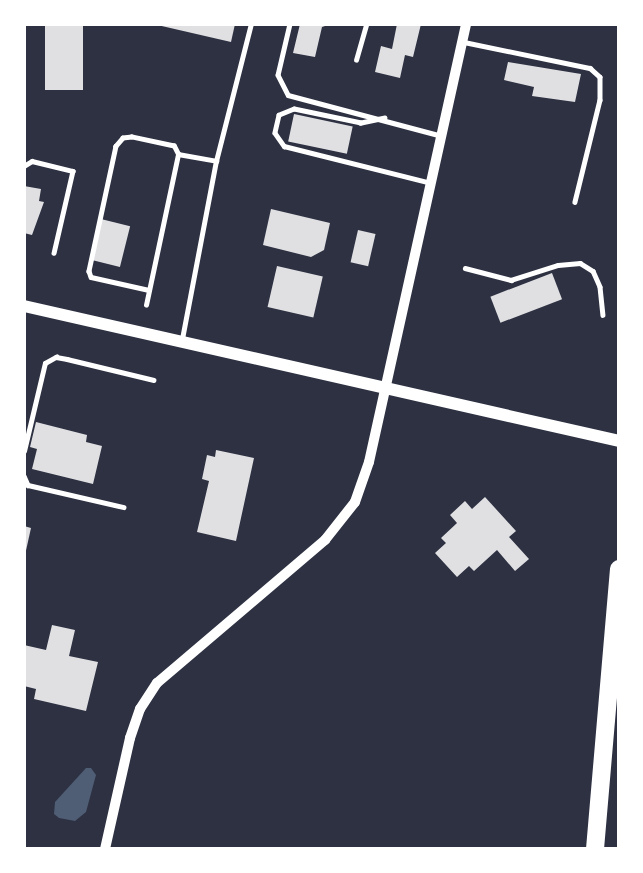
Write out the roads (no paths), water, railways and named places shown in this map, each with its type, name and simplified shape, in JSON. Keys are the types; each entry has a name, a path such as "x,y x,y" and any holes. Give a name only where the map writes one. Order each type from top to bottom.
{"highway":[{"path":"595,849 619,569"}],"main road":[{"path":"24,306 619,441"}],"street":[{"path":"105,849 130,738 147,697 166,672 326,540 350,513 364,479 386,388 466,24"}],"lane":[{"path":"182,342 216,161 250,24"},
{"path":"290,24 278,75 288,95 385,118 442,136"},
{"path":"356,60 366,24"},
{"path":"462,42 590,68 600,77 600,99 575,202"},
{"path":"385,118 361,123 294,109 279,115 275,133 284,146 431,183"},
{"path":"146,305 178,154 174,146 132,137 123,138 116,146 89,271 91,277 149,290"},
{"path":"178,154 216,161"},
{"path":"24,166 32,161 73,171 54,253"},
{"path":"465,268 511,280 558,265 580,263 593,271 600,287 603,315"},
{"path":"24,451 45,363 56,357 154,380"},
{"path":"24,476 28,485 123,507"}],"water":[{"path":"86,768 91,768 96,775 86,812 75,821 59,818 54,814 55,802"}]}
